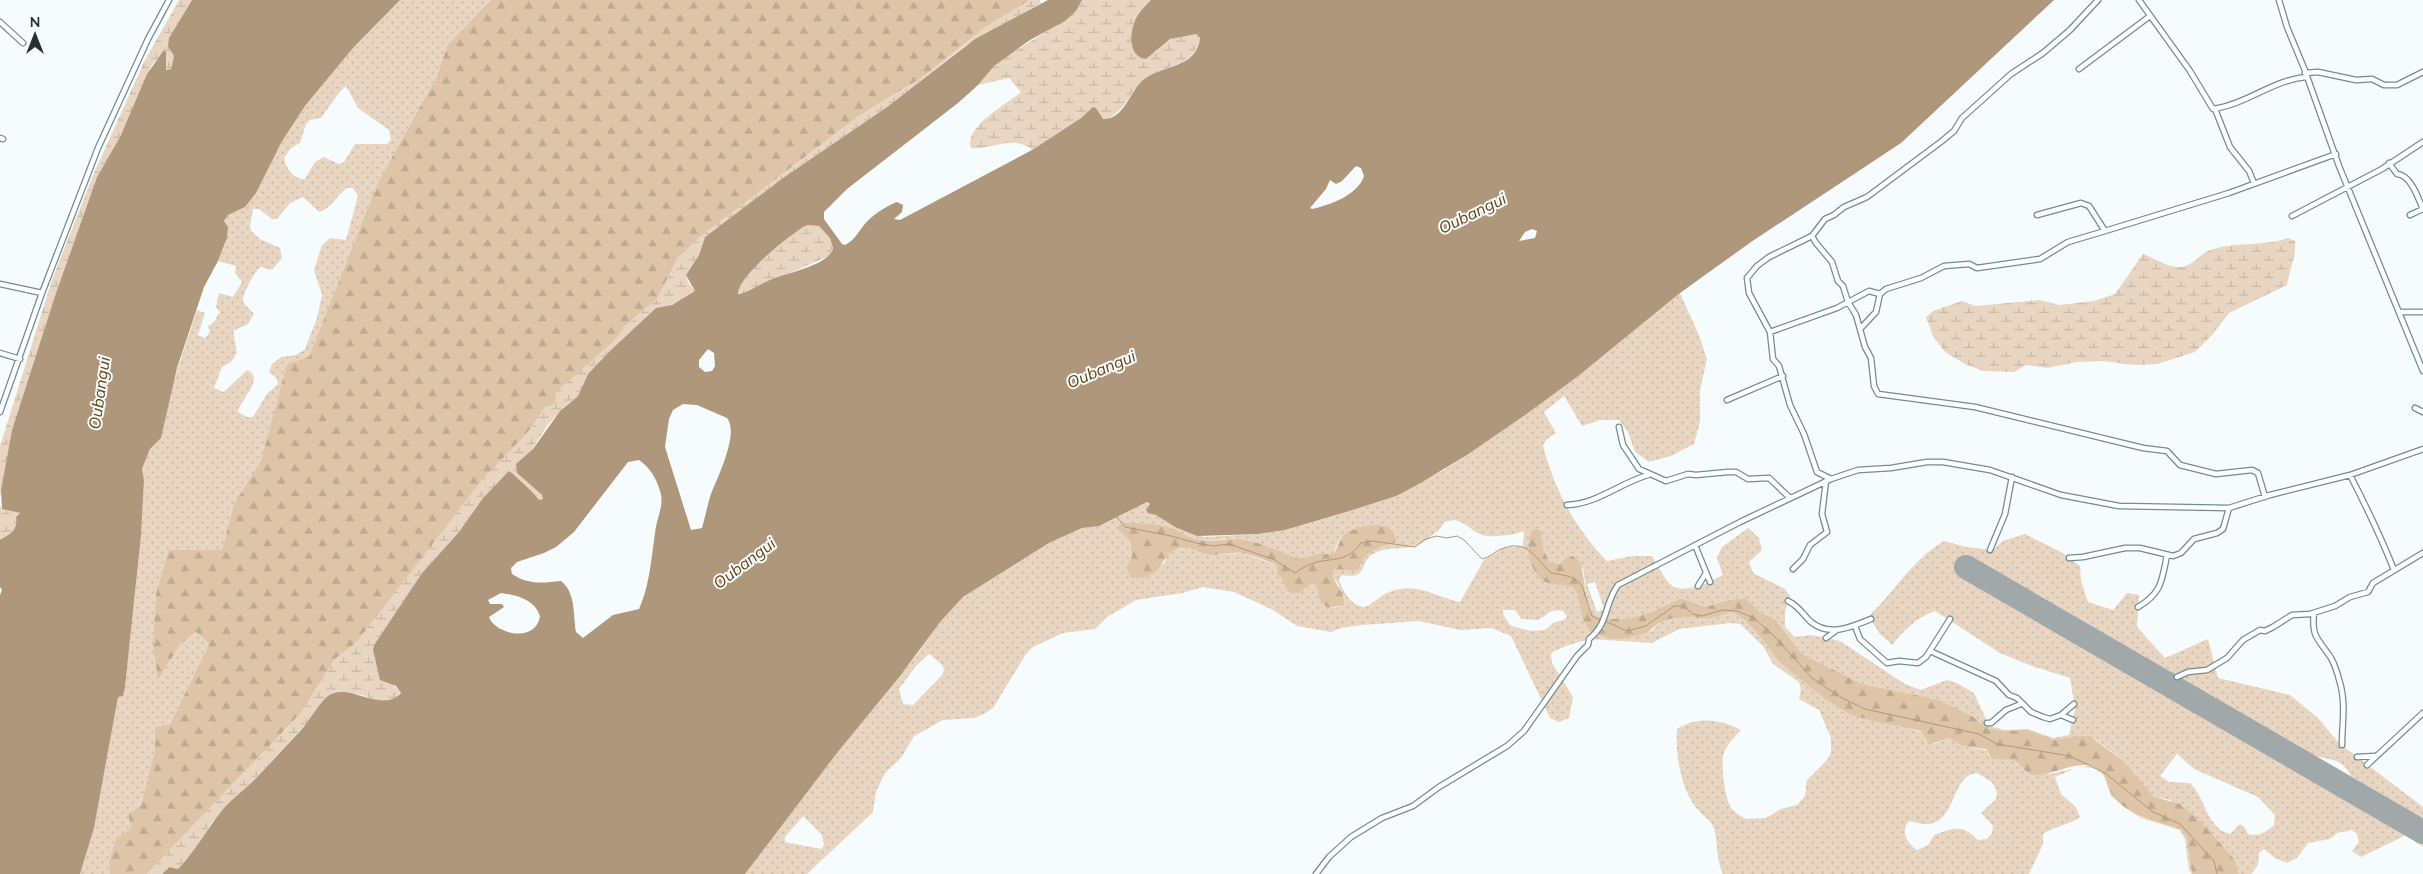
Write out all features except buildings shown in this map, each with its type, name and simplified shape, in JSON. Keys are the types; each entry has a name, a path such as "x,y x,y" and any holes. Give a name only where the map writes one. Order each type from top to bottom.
{"street":[{"path":"0,412 42,293 112,113 169,0"},
{"path":"1829,480 1817,472 1804,434 1790,405 1783,376 1779,366 1773,359 1770,332 1749,293 1747,278 1757,266 1769,257 1812,236 1825,219 1834,215 1844,206 1874,193 1942,142 1954,131 1962,118 2012,74 2043,53 2070,30 2098,0"},
{"path":"2139,0 2190,71 2211,106 2215,109 2230,147 2249,172 2254,183"},
{"path":"2279,0 2287,27 2339,166 2423,372"},
{"path":"2079,69 2150,16"},
{"path":"0,22 23,43"},
{"path":"2215,109 2244,100 2286,79 2318,72 2356,80 2372,79 2384,84 2398,85 2423,72"},
{"path":"2292,216 2389,163 2423,142"},
{"path":"1860,329 1876,312 1880,294 1886,289 1921,278 1944,266 1969,264 1977,268 2040,259 2068,242 2229,193 2336,154"},
{"path":"2389,163 2397,174 2401,174 2408,180 2423,209 2410,215"},
{"path":"2037,215 2082,203 2089,206 2105,231"},
{"path":"1812,236 1832,262 1836,276 1843,286 1848,302 1856,315 1865,346 1871,358 1874,386 1878,394 1967,406 2143,448 2167,451 2180,465 2216,474 2252,470 2258,473 2265,497"},
{"path":"0,284 42,293"},
{"path":"1770,332 1848,302 1869,291 1880,294"},
{"path":"2399,312 2423,312"},
{"path":"0,353 20,359"},
{"path":"1727,400 1783,376"},
{"path":"2416,408 2423,412"},
{"path":"1619,427 1623,445 1639,470 1648,475 1666,481 1688,474 1736,472 1748,479 1770,478 1790,498"},
{"path":"1316,874 1330,857 1351,837 1382,818 1414,806 1439,787 1495,755 1524,731 1588,645 1588,639 1602,626 1612,592 1618,585 1829,480 1858,470 1891,468 1927,462 1970,466 2012,477 2061,495 2119,506 2229,508 2350,475 2423,449"},
{"path":"1567,505 1579,504 1601,497 1636,478 1648,475"},
{"path":"2350,475 2360,490 2360,499 2371,515 2394,570"},
{"path":"1990,550 2005,514 2012,477"},
{"path":"1793,569 1802,559 1810,545 1827,532 1822,514 1829,480"},
{"path":"2070,558 2125,548 2140,548 2167,555 2181,553 2194,539 2217,533 2226,522 2229,508"},
{"path":"1695,546 1710,582"},
{"path":"2177,677 2188,672 2207,670 2226,658 2242,640 2260,630 2265,631 2292,616 2314,613 2335,606 2350,597 2368,592 2373,582 2423,554"},
{"path":"2138,607 2150,600 2163,582 2167,555"},
{"path":"1698,586 1706,573"},
{"path":"1788,601 1798,607 1812,623 1826,630 1838,630 1871,620"},
{"path":"2314,613 2314,633 2320,645 2331,658 2340,684 2343,703 2342,745"},
{"path":"1855,626 1860,639 1886,663 1899,661 1918,663 1922,662 1950,619"},
{"path":"1826,638 1838,630"},
{"path":"1930,651 1996,681 2002,689 2016,698 2021,704 2043,718 2061,715 2074,704"},
{"path":"1988,723 1991,723 2006,710 2021,704"},
{"path":"2367,765 2423,713"},
{"path":"2061,715 2073,720"},
{"path":"2357,757 2375,756"}],"green space":[{"path":"179,0 192,0 169,38 174,56 171,69 166,70 166,52 154,62 120,137 97,177 55,296 12,430 0,497 0,446 52,280 94,173 145,60"},
{"path":"400,0 491,0 448,44 436,78 377,184 309,358 287,365 261,462 234,504 222,551 158,680 180,645 196,632 209,644 170,724 155,727 155,750 141,805 128,813 131,829 109,863 110,874 80,874 94,828 118,697 125,687 141,536 144,480 142,469 150,449 161,438 169,395 197,310 205,313 198,335 205,338 210,332 208,326 213,323 220,312 216,307 219,293 233,297 242,282 235,273 236,266 218,261 227,236 224,221 228,215 245,207 281,143 305,106 353,48","holes":["346,86 358,108 389,130 391,140 387,144 355,144 344,162 339,164 324,157 315,162 305,179 297,178 287,166 284,158 291,148 300,143 306,124 310,120 321,118","347,188 353,188 358,196 346,240 330,238 322,245 314,270 322,295 317,318 305,349 296,355 281,357 272,364 269,372 277,379 278,384 267,394 253,417 247,417 238,412 253,384 254,378 252,374 247,370 224,392 214,388 222,367 231,362 237,353 233,331 248,324 254,314 243,302 249,283 258,269 261,267 272,270 282,258 280,248 260,239 251,231 250,225 253,209 259,209 272,219 277,219 290,203 303,197 319,212 327,208"]},
{"path":"491,0 1030,0 985,28 920,79 859,116 700,237 678,258 657,299 624,327 616,339 555,404 546,407 528,432 355,644 335,659 301,713 147,874 110,874 109,863 116,838 131,829 128,813 141,805 155,750 155,727 170,724 209,644 196,632 180,645 158,680 153,645 156,594 169,550 222,550 234,504 261,461 287,364 309,357 377,184 436,78 448,44"},
{"path":"1030,0 1040,0 1041,3 966,45 887,107 783,178 705,237 699,255 686,275 688,282 695,291 678,302 653,311 588,374 578,396 565,406 547,426 517,473 544,499 539,500 509,472 483,498 459,532 422,573 374,645 373,650 393,685 400,691 398,697 381,702 362,695 339,693 328,696 315,714 213,821 191,855 178,869 172,867 162,874 147,874 301,713 335,659 355,644 482,480 528,432 546,407 555,404 556,392 616,339 624,327 657,299 678,258 700,237 859,116 920,79 985,27"},
{"path":"1082,0 1151,0 1145,6 1155,53 1173,38 1190,33 1196,34 1200,38 1197,48 1191,56 1183,61 1147,77 1140,83 1118,112 1106,120 1101,118 1096,108 1093,107 1081,118 1032,150 1018,143 971,148 970,140 973,132 980,124 1021,92 1009,78 978,85 993,67 1069,15 1078,7"},
{"path":"807,225 819,226 830,238 833,248 829,256 744,293 737,293 749,273 767,254"},
{"path":"2288,238 2295,241 2295,246 2287,285 2229,313 2212,335 2195,352 2157,364 2133,365 2103,361 2077,362 2047,368 2026,365 2014,372 1983,371 1965,364 1945,352 1933,336 1926,317 1933,311 1962,301 1976,306 2040,300 2059,305 2094,301 2115,294 2143,254 2169,266 2183,267 2191,264 2204,253 2218,248 2278,241"},
{"path":"1680,293 1699,335 1707,359 1700,390 1700,422 1694,444 1671,456 1649,462 1635,452 1628,432 1619,420 1600,420 1582,426 1564,396 1544,412 1556,433 1547,439 1543,445 1559,492 1585,536 1607,561 1632,556 1652,556 1670,584 1682,589 1696,587 1723,575 1717,558 1722,547 1748,528 1759,538 1762,550 1749,562 1753,573 1785,589 1790,596 1785,611 1785,627 1795,637 1811,635 1840,641 1905,684 1921,690 1947,680 1959,684 1974,693 1989,726 2005,730 2028,729 2053,738 2069,735 2075,708 2070,678 2000,653 1935,611 1911,625 1892,645 1879,633 1869,616 1922,557 1944,541 1966,547 1993,550 2003,541 2025,534 2061,552 2080,566 2081,581 2088,602 2113,610 2127,593 2139,595 2137,627 2165,658 2208,639 2218,678 2290,695 2318,718 2339,743 2423,807 2423,820 2351,776 2342,764 2337,761 2306,753 1970,560 1960,570 1988,588 2082,639 2423,839 2423,847 2406,835 2361,857 2352,851 2359,842 2357,834 2352,830 2337,833 2330,839 2308,843 2297,858 2287,863 2275,858 2264,849 2259,853 2258,865 2251,874 2239,874 2235,860 2206,827 2170,800 2154,797 2117,756 2095,739 2074,736 2054,740 2027,731 2005,731 1987,728 1972,716 1940,700 1862,684 1802,654 1775,619 1760,612 1744,598 1728,600 1706,607 1681,598 1639,616 1617,619 1595,616 1588,607 1583,568 1567,557 1559,564 1549,562 1543,547 1542,532 1528,540 1529,553 1533,564 1550,584 1565,584 1574,589 1577,594 1582,618 1590,632 1610,639 1652,631 1659,623 1669,619 1693,617 1708,619 1733,612 1746,621 1778,661 1826,700 1849,714 1922,732 1926,741 1934,744 1949,738 1962,746 1986,750 1995,759 2016,761 2025,771 2049,774 2075,769 2055,777 2061,794 2076,807 2080,817 2043,834 2043,844 2029,874 1723,874 1713,826 1693,804 1684,784 1678,761 1677,729 1693,722 1709,720 1725,723 1741,730 1726,749 1723,756 1723,768 1724,784 1730,806 1736,813 1746,819 1766,818 1781,809 1797,805 1805,796 1807,780 1826,761 1831,753 1831,738 1819,710 1799,699 1801,690 1799,682 1773,664 1763,646 1740,624 1730,623 1679,629 1652,643 1589,639 1551,653 1552,663 1573,697 1569,718 1559,722 1550,718 1511,636 1491,628 1460,630 1419,621 1362,625 1341,628 1331,632 1297,626 1273,610 1234,592 1203,587 1182,593 1136,600 1107,617 1095,629 1063,633 1033,647 1026,654 993,708 974,718 943,720 914,736 901,758 885,773 876,792 873,812 807,874 745,874 837,753 915,657 941,621 963,597 1049,543 1082,528 1099,526 1147,502 1150,505 1147,508 1151,514 1156,514 1175,527 1204,537 1258,534 1285,530 1346,512 1442,471 1577,377","holes":["1454,520 1486,536 1503,536 1524,531 1523,546 1504,548 1484,560 1460,602 1410,588 1388,592 1365,607 1356,604 1348,598 1339,579 1342,575 1356,575 1360,573 1366,561 1373,554 1389,549 1415,546 1440,529 1444,522","1142,523 1170,528 1179,531 1189,538 1199,540 1245,540 1269,547 1298,559 1317,554 1333,554 1339,540 1346,533 1395,543 1369,551 1353,571 1336,569 1331,571 1332,576 1339,585 1339,607 1328,608 1318,586 1312,584 1304,590 1277,575 1276,565 1242,553 1209,555 1187,548 1176,549 1167,555 1164,564 1132,557 1130,541 1118,530","1595,582 1604,609 1597,612 1587,584","1503,610 1515,610 1521,619 1538,620 1555,610 1563,611 1567,617 1538,631 1510,625 1503,614","929,654 944,669 943,674 913,705 903,704 899,689 916,666","2177,754 2194,769 2258,797 2275,815 2274,825 2256,835 2248,834 2240,824 2230,834 2222,831 2211,819 2200,796 2190,783 2169,782 2160,776","1977,773 1992,782 1997,792 1996,799 1981,813 1993,826 1992,833 1987,839 1978,840 1967,831 1952,829 1934,835 1928,845 1917,850 1906,837 1906,825 1909,821 1922,824 1938,821 1950,807 1962,781","803,816 822,835 824,845 821,849 785,842 785,837"]},
{"path":"0,505 2,509 20,513 16,519 17,525 12,534 4,538 0,543"},
{"path":"1125,523 1165,526 1197,540 1246,540 1298,559 1317,554 1333,554 1345,534 1368,526 1384,526 1391,529 1395,535 1395,543 1372,551 1364,558 1358,570 1332,571 1334,580 1343,596 1344,605 1328,608 1320,601 1317,586 1312,584 1299,593 1288,592 1282,578 1277,575 1276,565 1242,553 1211,555 1186,548 1177,549 1166,557 1154,573 1140,578 1130,577 1127,566 1132,557 1130,541 1118,530 1119,525"},
{"path":"1537,529 1542,532 1543,547 1549,562 1559,564 1567,557 1573,556 1581,563 1588,607 1595,616 1617,619 1639,616 1681,598 1706,607 1728,600 1745,598 1760,612 1775,619 1802,654 1862,684 1940,700 1972,716 1987,728 2005,731 2027,730 2054,740 2074,736 2090,736 2124,762 2154,797 2180,804 2206,827 2235,860 2239,874 2192,874 2187,839 2181,829 2153,821 2127,809 2113,796 2106,778 2101,772 2091,766 2075,766 2042,775 2032,775 2014,760 1992,759 1986,749 1962,746 1949,738 1929,745 1921,731 1849,714 1826,700 1778,661 1746,621 1733,612 1708,619 1693,617 1669,619 1659,623 1647,633 1621,639 1610,639 1590,632 1582,618 1577,594 1574,589 1568,586 1548,583 1537,574 1533,567 1528,552 1528,544 1532,530"},
{"path":"2087,766 2098,769 2105,776 2113,795 2141,817 2181,829 2187,839 2192,874 2189,870 2185,839 2180,830 2141,818 2123,806 2111,796 2104,776 2096,769 2079,768"}],"water":[{"name":"Oubangui","path":"192,0 400,0 353,48 305,106 281,143 256,193 245,207 228,215 224,221 228,227 227,238 218,261 204,287 177,368 161,438 150,449 142,469 144,480 141,536 125,687 123,696 118,697 94,828 80,874 0,874 0,595 2,590 0,587 0,540 12,532 16,526 16,517 20,513 2,509 1,490 12,430 55,296 97,177 120,137 147,74 164,50 166,52 166,70 171,69 174,56 168,46 169,38"},
{"name":"Oubangui","path":"1048,0 1082,0 1076,11 1065,21 1030,40 994,66 978,85 958,103 847,189 824,212 824,219 842,244 845,245 851,241 871,218 888,206 897,202 903,205 902,212 894,219 900,220 1032,150 1081,118 1093,107 1096,108 1103,119 1116,115 1143,80 1192,56 1200,38 1196,34 1170,39 1146,59 1135,53 1132,34 1135,20 1151,0 2054,0 1901,143 1751,242 1680,293 1577,377 1525,415 1467,455 1417,485 1396,496 1346,512 1285,530 1258,534 1197,536 1175,527 1156,515 1148,513 1146,510 1150,504 1147,502 1099,526 1082,528 1049,543 963,597 941,621 900,676 837,753 745,874 162,874 170,867 178,869 230,801 252,782 302,729 328,696 345,692 372,699 390,700 401,693 396,686 380,680 373,650 374,645 422,573 459,532 483,498 509,471 539,500 543,499 542,495 517,473 516,464 533,449 560,411 578,396 588,374 610,351 656,308 672,305 695,291 686,275 699,255 705,237 783,178 887,107 975,39","holes":["1356,166 1361,168 1364,176 1361,183 1350,194 1327,205 1310,208 1326,189 1330,180 1336,184 1342,181","807,225 819,226 830,238 833,248 824,260 738,294 747,276 766,256","1532,229 1537,231 1535,238 1519,241 1525,232","708,349 714,353 715,366 712,371 705,372 699,367 699,360","683,404 697,405 727,418 730,425 729,446 710,497 702,528 691,530 665,447 669,419 673,410","639,460 646,466 658,486 661,502 643,600 639,609 613,615 583,638 576,632 572,598 561,581 530,582 512,574 511,568 517,562 556,547 574,532 628,462","501,593 525,599 538,610 540,616 537,625 524,633 507,632 499,628 489,617 504,607 502,604 490,604 488,600"]}],"waterway":[{"path":"1116,516 1125,527 1213,546 1229,544 1275,560 1295,573 1314,563 1347,556 1361,543 1372,541 1415,547 1424,540 1436,536 1447,538 1457,536 1464,540 1482,559 1509,547 1523,547 1534,555 1551,573 1571,577 1577,581 1584,590 1592,616 1601,620"},
{"path":"1605,621 1627,631 1646,626 1674,606 1683,606 1693,614 1702,616 1722,610 1737,611 1754,618 1774,636 1812,678 1842,698 1865,709 1979,734 1997,744 2070,756 2105,773 2153,812 2180,824 2214,861 2217,874"}],"runway":[{"path":"1966,567 2423,832"}]}
